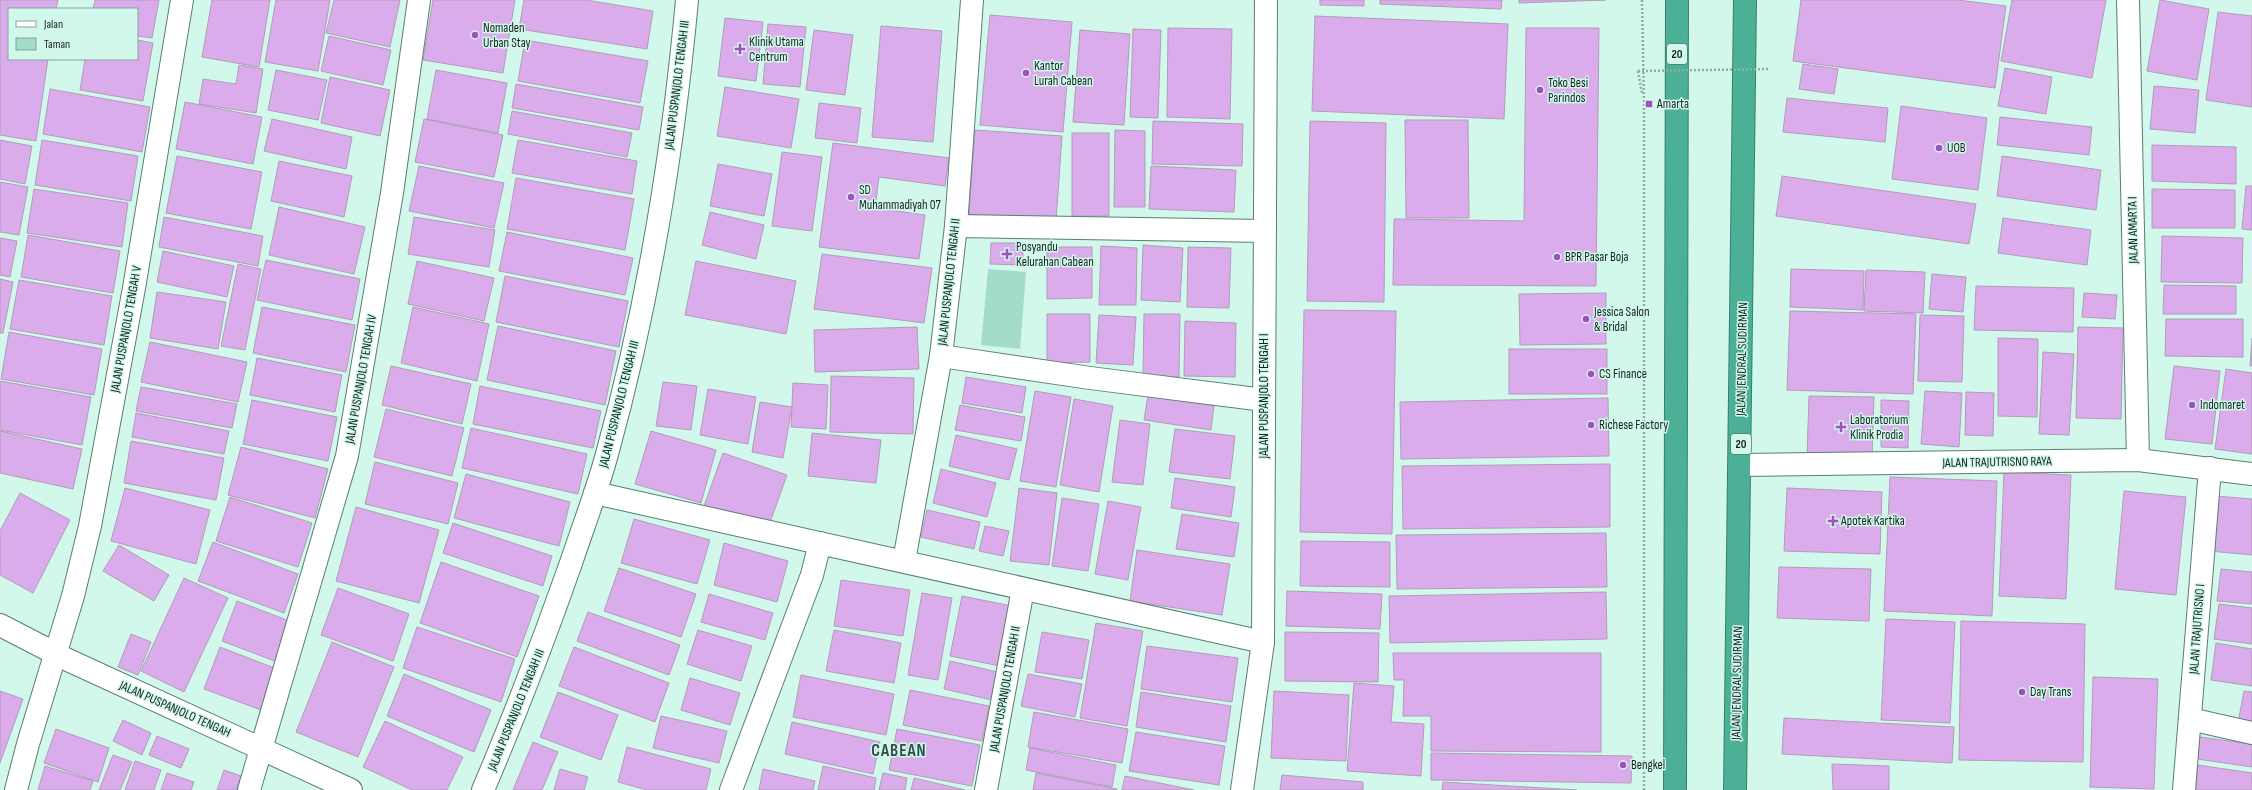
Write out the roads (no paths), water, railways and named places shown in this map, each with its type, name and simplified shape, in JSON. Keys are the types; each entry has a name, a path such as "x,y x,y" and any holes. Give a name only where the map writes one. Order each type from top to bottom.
{"highway":[{"name":"20","path":"1674,790 1677,0"},
{"name":"JALAN JENDRAL SUDIRMAN","path":"1735,790 1745,0"}],"street":[{"name":"JALAN PUSPANJOLO TENGAH V","path":"16,790 73,596 93,512 134,288 182,0"},
{"name":"JALAN PUSPANJOLO TENGAH IV","path":"249,790 347,456 392,193 419,0"},
{"name":"JALAN PUSPANJOLO TENGAH III","path":"483,790 544,640 607,455 635,343 655,238 678,95 687,0"},
{"name":"JALAN PUSPANJOLO TENGAH II","path":"904,561 941,356 956,226 972,0"},
{"name":"JALAN PUSPANJOLO TENGAH I","path":"1242,790 1263,642 1266,0"},
{"name":"JALAN AMARTA I","path":"2128,0 2138,460"},
{"path":"956,226 1265,231"},
{"path":"941,356 1090,378 1264,400"},
{"name":"JALAN TRAJUTRISNO RAYA","path":"1740,464 2138,460 2252,474"},
{"name":"JALAN TRAJUTRISNO I","path":"2184,790 2210,468"},
{"path":"595,493 1263,642"},
{"path":"730,790 812,575 820,543"},
{"name":"JALAN PUSPANJOLO TENGAH II","path":"986,790 1023,589"},
{"name":"JALAN PUSPANJOLO TENGAH","path":"0,625 55,654 262,748 350,790"},
{"path":"2190,719 2252,733"}],"place":[{"name":"Nomaden Urban Stay","path":"475,35"},
{"name":"Klinik Utama Centrum","path":"740,49"},
{"name":"Kantor Lurah Cabean","path":"1026,73"},
{"name":"Toko Besi Parindos","path":"1540,90"},
{"name":"Amarta","path":"1649,104"},
{"name":"UOB","path":"1939,148"},
{"name":"SD Muhammadiyah 07","path":"851,197"},
{"name":"Posyandu Kelurahan Cabean","path":"1007,254"},
{"name":"BPR Pasar Boja","path":"1557,257"},
{"name":"Jessica Salon & Bridal","path":"1586,319"},
{"name":"CS Finance","path":"1591,374"},
{"name":"Indomaret","path":"2192,405"},
{"name":"Richese Factory","path":"1591,425"},
{"name":"Laboratorium Klinik Prodia","path":"1841,427"},
{"name":"Apotek Kartika","path":"1833,521"},
{"name":"Day Trans","path":"2022,692"},
{"name":"Bengkel","path":"1623,765"}],"district":[{"name":"CABEAN","path":"899,751"}]}
